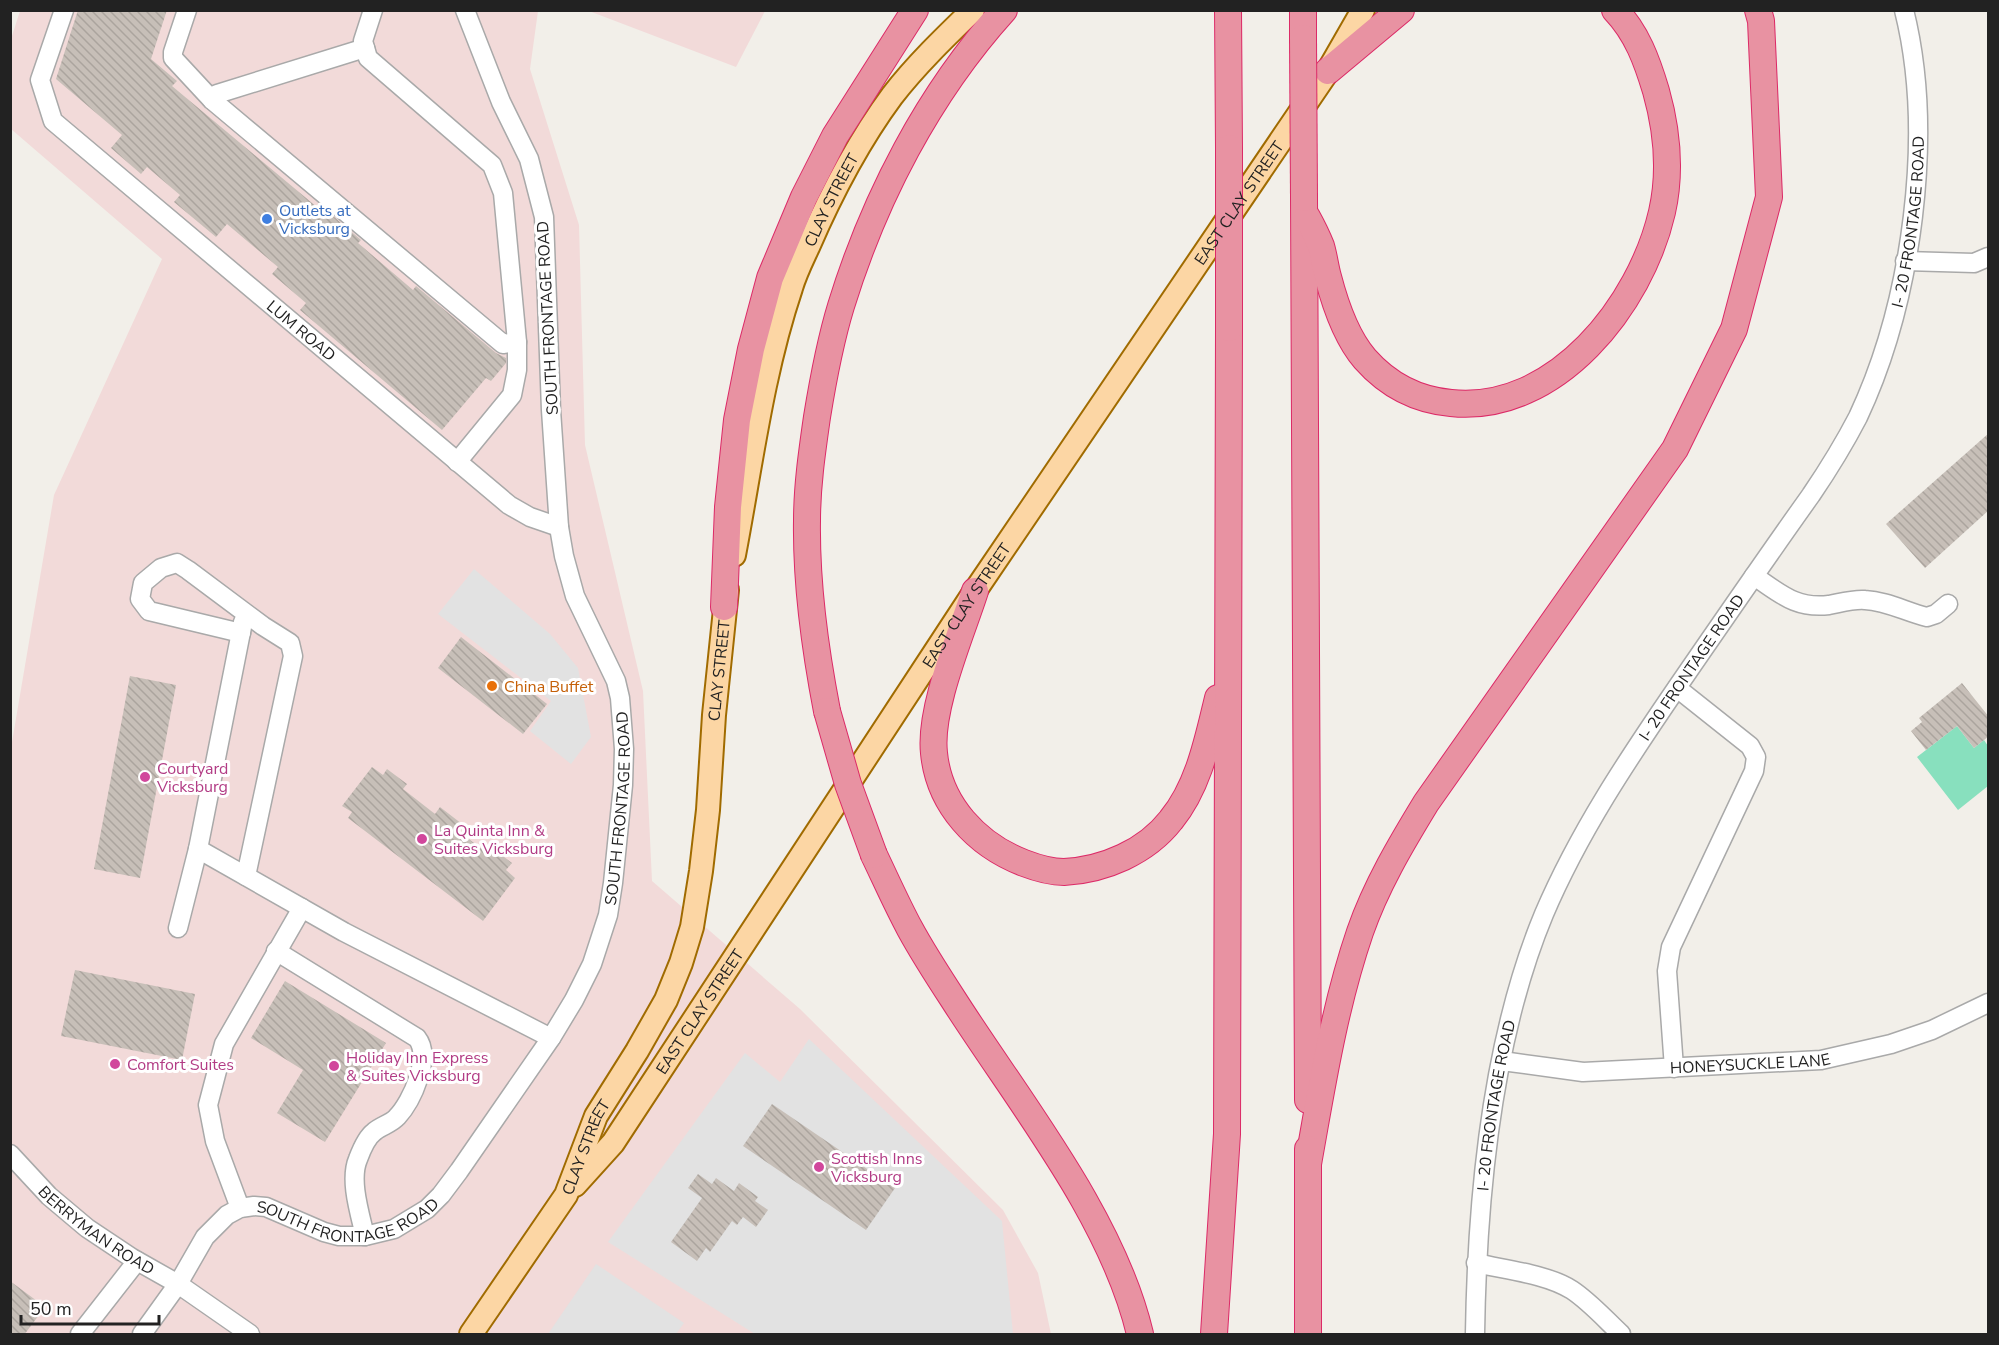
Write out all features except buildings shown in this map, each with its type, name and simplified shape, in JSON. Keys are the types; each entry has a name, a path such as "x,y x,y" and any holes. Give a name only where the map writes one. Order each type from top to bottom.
{"highway":[{"path":"724,607 728,507 737,420 751,349 770,278 804,197 835,136 915,10"},
{"path":"1004,10 961,63 920,124 887,186 840,307 824,375 810,462 807,522 815,650 827,711 848,784 874,855 910,929 953,999 1050,1146 1094,1219 1118,1270 1140,1335"},
{"path":"1214,1335 1227,1134 1228,10"},
{"path":"1303,10 1308,1335"},
{"path":"1328,71 1401,10"},
{"path":"1303,203 1321,245 1337,309 1364,357 1393,384 1412,394 1438,402 1466,405 1515,397 1539,385 1566,366 1590,344 1622,304 1638,277 1651,247 1661,213 1667,178 1666,144 1660,107 1639,43 1615,10"},
{"path":"1308,1164 1342,986 1360,930 1392,858 1426,802 1675,449 1734,329 1769,197 1761,21 1758,10"},
{"path":"975,591 945,681 935,725 934,752 937,771 950,803 965,823 986,843 1010,857 1038,868 1062,872 1092,868 1119,860 1147,844 1172,820 1192,785 1208,742 1228,651"}],"main road":[{"name":"CLAY STREET","path":"471,1335 566,1195 596,1116 666,1000 681,963 692,927 708,810 724,607 758,420 791,288 825,208 857,149 892,96 937,45 973,10"},
{"name":"EAST CLAY STREET","path":"566,1195 613,1143 975,591 1328,71 1363,10"},
{"path":"453,1335 493,1301"}],"street":[{"name":"LUM ROAD","path":"64,10 40,80 53,121 509,505 530,517 559,527"},
{"path":"187,10 173,58 212,100 502,344 517,342"},
{"path":"373,10 363,41 368,58 492,165 503,193 518,370 512,395 457,462"},
{"name":"SOUTH FRONTAGE ROAD","path":"142,1335 178,1284 205,1237 227,1215 240,1208 266,1207 324,1232 339,1236 365,1236 394,1229 427,1209 441,1195 551,1038 592,964 608,915 620,820 624,749 620,698 616,681 575,596 559,527 544,217 529,159 501,102 465,10"},
{"name":"I- 20 FRONTAGE ROAD","path":"1475,1335 1476,1263 1489,1137 1512,1011 1544,915 1572,855 1643,735 1836,457 1858,416 1880,361 1897,307 1914,211 1916,92 1904,10"},
{"path":"212,100 217,94 365,48"},
{"path":"1905,261 1974,263 1989,257"},
{"path":"241,633 149,611 140,599 143,583 161,568 177,563 290,643 293,656 246,876"},
{"path":"1754,576 1792,602 1803,605 1816,606 1861,599 1892,605 1927,617 1936,614 1948,604"},
{"path":"178,928 198,849 241,633 243,611"},
{"path":"1674,1068 1667,971 1671,947 1754,771 1756,757 1750,746 1677,688"},
{"path":"198,849 344,932 551,1038"},
{"path":"240,1208 215,1141 208,1105 224,1044 302,908"},
{"path":"276,951 417,1038 422,1044 424,1056 416,1088 397,1118 372,1132 357,1160 354,1172 357,1203 365,1236"},
{"name":"HONEYSUCKLE LANE","path":"1502,1061 1583,1072 1821,1060 1912,1037 1989,1003"},
{"name":"BERRYMAN ROAD","path":"10,1154 18,1176 49,1196 87,1228 137,1261 178,1284 250,1335"},
{"path":"80,1335 137,1261"},
{"path":"1476,1263 1550,1280 1570,1289 1586,1301 1621,1335"}],"shaded area":[{"path":"20,11 538,11 530,69 579,225 585,445 643,691 652,881 800,1009 1003,1210 1038,1273 1051,1334 11,1334 11,748 54,495 162,259 11,129 11,39"},
{"path":"589,11 765,11 736,67"},
{"path":"474,569 550,634 578,668 591,737 571,764 530,731 551,701 438,614"},
{"path":"809,1039 1002,1221 1013,1334 755,1334 608,1242 745,1053 780,1082"},
{"path":"596,1264 684,1323 676,1334 548,1334"}],"green space":[{"path":"1957,726 1974,748 1984,740 1988,746 1988,786 1958,810 1917,757"}],"place":[{"name":"Outlets at Vicksburg","path":"267,219"},
{"name":"China Buffet","path":"492,686"},
{"name":"Courtyard Vicksburg","path":"145,777"},
{"name":"La Quinta Inn & Suites Vicksburg","path":"422,839"},
{"name":"Comfort Suites","path":"115,1064"},
{"name":"Holiday Inn Express & Suites Vicksburg","path":"334,1066"},
{"name":"Scottish Inns Vicksburg","path":"819,1167"}]}
